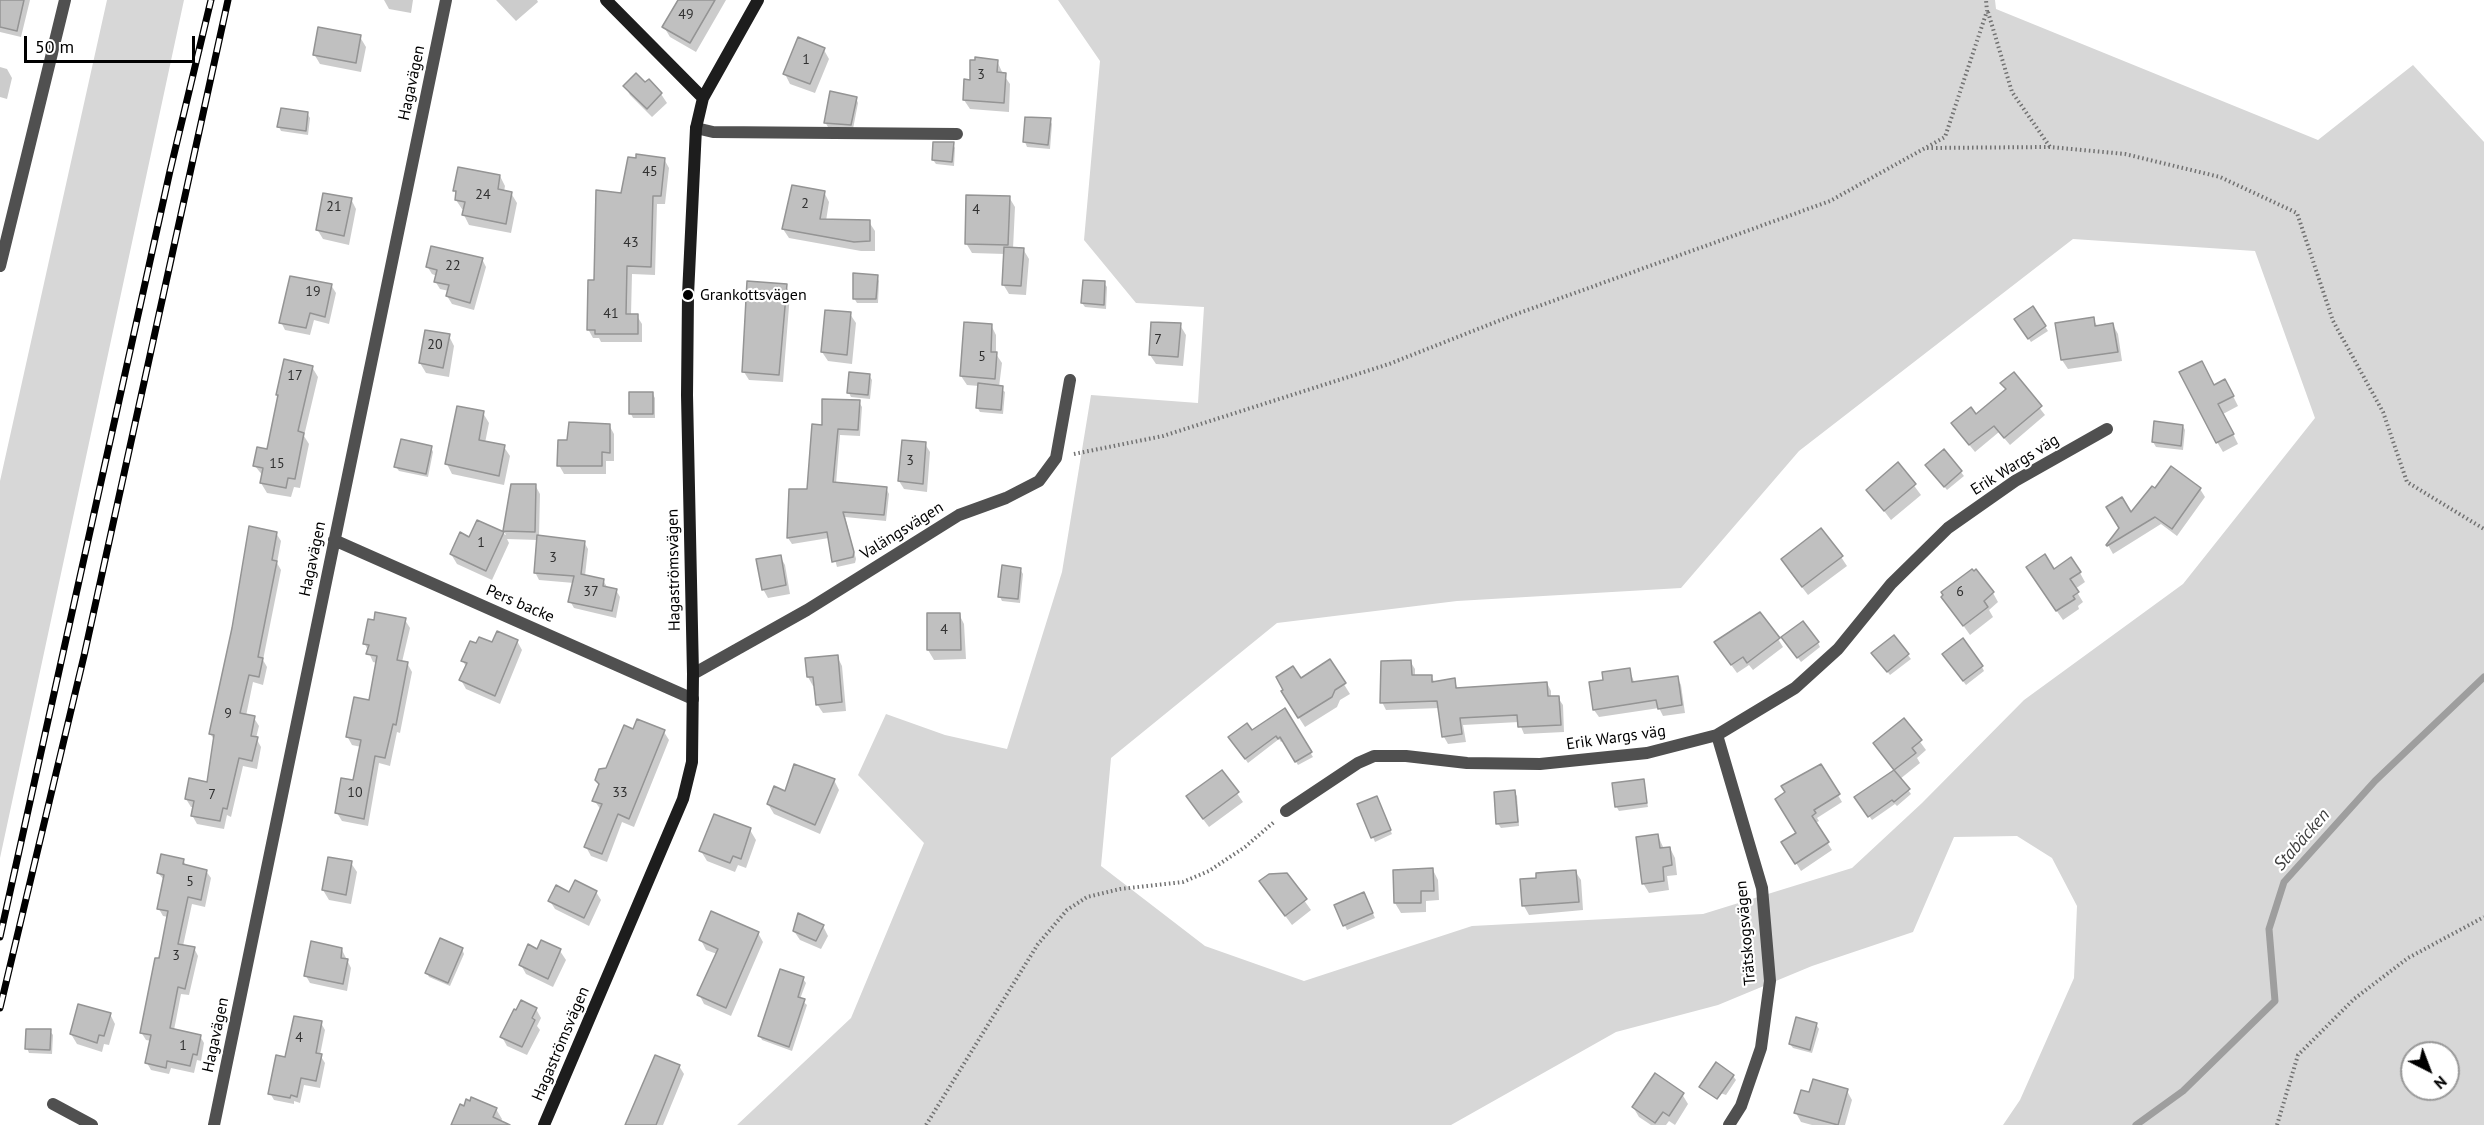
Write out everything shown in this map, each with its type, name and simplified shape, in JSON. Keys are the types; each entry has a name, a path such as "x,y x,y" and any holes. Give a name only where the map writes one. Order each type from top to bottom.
{"street":[{"path":"0,266 65,0"},
{"name":"Hagavägen","path":"214,1125 446,0"},
{"path":"606,0 703,98"},
{"name":"Hagaströmsvägen","path":"544,1125 683,799 692,762 693,674 687,384 688,295 696,128 703,98 758,0"},
{"path":"696,128 713,132 957,134"},
{"name":"Valängsvägen","path":"693,674 807,610 958,515 1006,498 1039,481 1056,458 1070,380"},
{"name":"Erik Wargs väg","path":"1286,811 1358,763 1374,756 1406,756 1467,763 1540,764 1647,753 1718,735 1795,688 1838,649 1891,584 1948,528 2015,481 2107,429"},
{"name":"Pers backe","path":"334,540 693,699"},
{"name":"Trätskogsvägen","path":"1718,735 1762,888 1770,981 1761,1048 1741,1106 1729,1125"},
{"path":"53,1104 92,1125"}],"path":[{"path":"1986,0 1987,11 2012,92 2050,147"},
{"path":"1056,458 1163,436 1389,364 1511,316 1830,201 1945,137 1987,11"},
{"path":"1926,148 2050,147 2125,154 2220,177 2297,213 2333,321 2383,412 2407,482 2484,529"},
{"path":"926,1125 1038,944 1067,910 1087,897 1120,889 1183,882 1209,871 1245,847 1286,811"},
{"path":"2277,1125 2298,1055 2354,999 2408,958 2484,916"}],"shaded area":[{"path":"107,0 184,0 0,858 0,481"},
{"path":"1058,0 1995,0 1996,9 2318,140 2413,65 2484,142 2484,1125 2003,1125 2020,1100 2074,978 2077,906 2052,858 2017,836 1954,837 1913,932 1812,966 1718,1005 1616,1032 1451,1125 737,1125 851,1018 924,843 858,775 886,714 945,735 1007,749 1062,572 1091,395 1198,403 1204,307 1136,303 1084,240 1100,61","holes":["2073,239 2255,251 2315,418 2183,584 2024,700 1922,803 1852,868 1703,914 1472,926 1304,981 1205,946 1101,866 1111,758 1277,623 1457,601 1681,588 1799,451"]}],"building":[{"path":"0,0 24,0 17,31 0,27"},
{"path":"678,0 715,0 690,43 662,27"},
{"path":"318,27 361,35 356,63 313,55"},
{"path":"798,37 825,48 810,84 783,74"},
{"path":"975,57 998,60 997,72 1006,73 1004,103 963,100 964,79 970,80 970,60 975,60"},
{"path":"636,73 645,82 649,79 662,93 647,109 623,86"},
{"path":"830,91 857,97 851,125 824,123"},
{"path":"281,108 308,112 306,131 277,127"},
{"path":"1025,117 1051,118 1048,145 1023,142"},
{"path":"933,142 954,142 952,162 932,160"},
{"path":"636,154 665,158 661,196 653,196 651,267 627,266 626,314 638,314 638,334 595,334 595,330 587,330 588,280 594,280 596,190 621,193 628,157 636,158"},
{"path":"458,167 500,175 498,189 512,192 506,224 462,215 465,202 455,200 456,191 453,191"},
{"path":"792,185 825,191 820,219 870,220 870,241 854,242 782,229"},
{"path":"323,193 352,198 344,236 316,230"},
{"path":"966,195 1010,196 1008,245 965,244"},
{"path":"431,246 483,258 470,303 446,296 449,285 434,282 437,270 426,267"},
{"path":"1004,247 1024,248 1021,286 1002,285"},
{"path":"853,273 878,275 876,299 853,299"},
{"path":"290,276 332,284 325,317 310,313 306,328 279,323"},
{"path":"1083,280 1105,281 1104,305 1081,303"},
{"path":"747,281 787,284 779,375 742,372"},
{"path":"2033,306 2046,326 2028,339 2014,319"},
{"path":"825,310 851,312 847,355 821,352"},
{"path":"2094,317 2095,326 2113,323 2118,352 2061,360 2055,323"},
{"path":"964,322 992,324 991,352 997,352 995,379 960,376"},
{"path":"1151,322 1181,323 1178,357 1149,355"},
{"path":"425,330 450,334 443,368 419,363"},
{"path":"284,359 313,366 298,431 304,433 295,479 288,478 286,488 260,483 263,468 253,466 257,447 267,449"},
{"path":"2202,361 2214,385 2225,379 2234,396 2218,404 2234,434 2216,443 2179,372"},
{"path":"849,372 870,374 868,395 847,393"},
{"path":"2014,372 2042,406 2004,438 1994,426 1969,445 1951,423 1971,407 1976,414 2006,389 2000,383"},
{"path":"978,383 1003,386 1001,410 976,408"},
{"path":"629,392 653,392 653,414 629,414"},
{"path":"822,399 860,400 858,430 838,429 833,482 887,487 884,515 843,512 854,552 853,557 832,562 827,532 787,538 789,489 807,489 812,424 822,425"},
{"path":"457,406 484,411 479,440 505,445 499,476 445,464"},
{"path":"2154,421 2183,425 2181,446 2152,442"},
{"path":"569,422 610,424 610,453 602,452 602,466 557,466 558,440 567,440"},
{"path":"401,439 432,446 426,474 394,467"},
{"path":"902,440 926,442 923,484 898,481"},
{"path":"1944,449 1962,471 1944,487 1925,465"},
{"path":"1898,462 1916,484 1884,511 1866,490"},
{"path":"2171,466 2201,488 2172,529 2155,517 2107,546 2119,528 2106,507 2122,497 2131,512 2152,486 2155,488"},
{"path":"511,484 536,484 535,532 503,531"},
{"path":"477,520 504,532 486,571 450,554 460,532 469,537"},
{"path":"249,526 277,532 272,560 277,561 258,657 263,658 259,677 249,675 240,713 255,716 251,736 258,737 252,761 239,758 227,809 223,808 220,821 191,816 194,801 185,799 189,778 207,782 214,735 209,734 232,628"},
{"path":"1821,528 1843,556 1802,587 1781,559"},
{"path":"537,535 585,541 581,574 604,579 603,586 617,589 612,611 568,602 574,576 534,573"},
{"path":"2045,554 2054,569 2071,557 2081,572 2070,579 2079,592 2073,596 2075,599 2056,611 2026,567"},
{"path":"781,555 786,585 762,590 756,559"},
{"path":"1002,565 1021,568 1018,599 998,597"},
{"path":"1972,569 1974,571 1976,569 1994,592 1984,601 1988,607 1963,626 1941,597 1943,595 1941,592"},
{"path":"375,612 406,618 397,660 408,662 396,725 393,724 385,758 375,756 364,819 335,813 341,778 353,780 361,740 346,737 354,697 369,700 377,656 366,654 369,645 363,644 368,619 374,620"},
{"path":"1760,612 1780,638 1747,663 1743,657 1731,665 1714,642"},
{"path":"927,613 960,613 961,650 927,650"},
{"path":"1803,621 1819,642 1797,658 1781,637"},
{"path":"497,631 518,640 495,696 459,680 467,663 461,661 470,641 476,643 479,637 492,642"},
{"path":"1894,635 1909,654 1887,672 1871,653"},
{"path":"1963,638 1983,666 1963,681 1942,654"},
{"path":"838,655 842,702 816,705 813,677 807,677 805,658"},
{"path":"1330,659 1346,683 1335,690 1332,697 1298,718 1281,691 1283,690 1276,677 1293,666 1301,678"},
{"path":"1411,660 1412,675 1432,675 1432,682 1455,678 1456,688 1547,682 1548,696 1559,696 1561,725 1518,727 1517,715 1460,718 1462,734 1442,737 1437,701 1380,703 1381,661"},
{"path":"1630,668 1632,682 1678,676 1682,705 1658,709 1656,700 1593,710 1589,682 1603,680 1602,672"},
{"path":"1285,708 1312,752 1295,762 1280,737 1278,739 1276,736 1245,759 1228,737 1247,723 1252,730"},
{"path":"1904,718 1922,740 1912,748 1916,753 1894,770 1873,743"},
{"path":"637,719 665,730 629,819 618,814 602,854 584,847 602,804 592,801 599,784 595,780 599,769 606,768 624,725 633,729"},
{"path":"794,764 835,779 815,825 767,804 774,786 785,791"},
{"path":"1821,764 1840,794 1814,810 1816,813 1812,816 1829,842 1795,864 1781,842 1796,833 1775,799 1785,792 1781,786"},
{"path":"1222,770 1239,792 1203,819 1186,796"},
{"path":"1894,770 1910,789 1894,802 1892,800 1868,817 1854,797"},
{"path":"1644,779 1647,803 1615,807 1612,783"},
{"path":"1515,790 1518,822 1496,824 1494,792"},
{"path":"1377,796 1391,830 1371,838 1357,804"},
{"path":"714,814 751,828 741,859 733,856 730,863 699,851"},
{"path":"1658,834 1660,848 1670,847 1672,865 1663,867 1664,881 1642,884 1636,837"},
{"path":"161,854 184,859 183,864 207,870 201,900 188,897 178,944 195,947 185,989 178,987 170,1028 201,1035 197,1055 193,1054 190,1066 167,1061 166,1068 145,1063 151,1035 140,1033 155,958 159,958 168,911 157,909 164,875 157,873"},
{"path":"328,857 352,861 346,895 322,890"},
{"path":"1433,868 1434,891 1421,891 1421,903 1394,903 1393,870"},
{"path":"1576,870 1579,902 1522,906 1520,879 1536,878 1536,873"},
{"path":"1287,873 1307,899 1285,916 1259,881 1269,874"},
{"path":"575,880 597,891 584,918 548,901 556,885 569,892"},
{"path":"1364,892 1373,913 1343,926 1334,905"},
{"path":"711,911 759,932 726,1008 697,995 718,949 699,940"},
{"path":"798,913 824,925 816,941 793,931"},
{"path":"440,938 463,948 448,983 425,973"},
{"path":"541,940 561,949 548,979 519,965 528,944 537,949"},
{"path":"311,941 342,948 341,958 348,959 343,984 304,976"},
{"path":"780,969 804,977 798,997 805,999 789,1047 758,1036"},
{"path":"521,1000 537,1008 532,1018 535,1020 522,1047 500,1037"},
{"path":"78,1004 111,1013 104,1036 99,1035 97,1043 70,1034"},
{"path":"294,1016 322,1021 316,1053 322,1054 316,1081 301,1078 297,1097 268,1094 276,1055 285,1057"},
{"path":"1796,1017 1817,1023 1810,1050 1789,1044"},
{"path":"26,1029 51,1029 50,1050 25,1049"},
{"path":"655,1055 680,1065 656,1125 625,1125"},
{"path":"1716,1062 1734,1075 1717,1099 1699,1087"},
{"path":"1655,1073 1684,1093 1669,1116 1663,1112 1655,1123 1632,1107"},
{"path":"1813,1079 1848,1089 1838,1125 1794,1113 1801,1090 1809,1092"},
{"path":"471,1097 497,1108 493,1117 510,1125 451,1125 460,1104 464,1106 466,1099 470,1101"}],"waterway":[{"name":"Stabäcken","path":"2136,1125 2183,1091 2275,1001 2269,929 2284,882 2375,781 2484,677"}],"railway":[{"path":"0,937 170,171 211,0"},
{"path":"0,1008 84,656 228,0"}],"place":[{"name":"Grankottsvägen","path":"688,295"}]}
